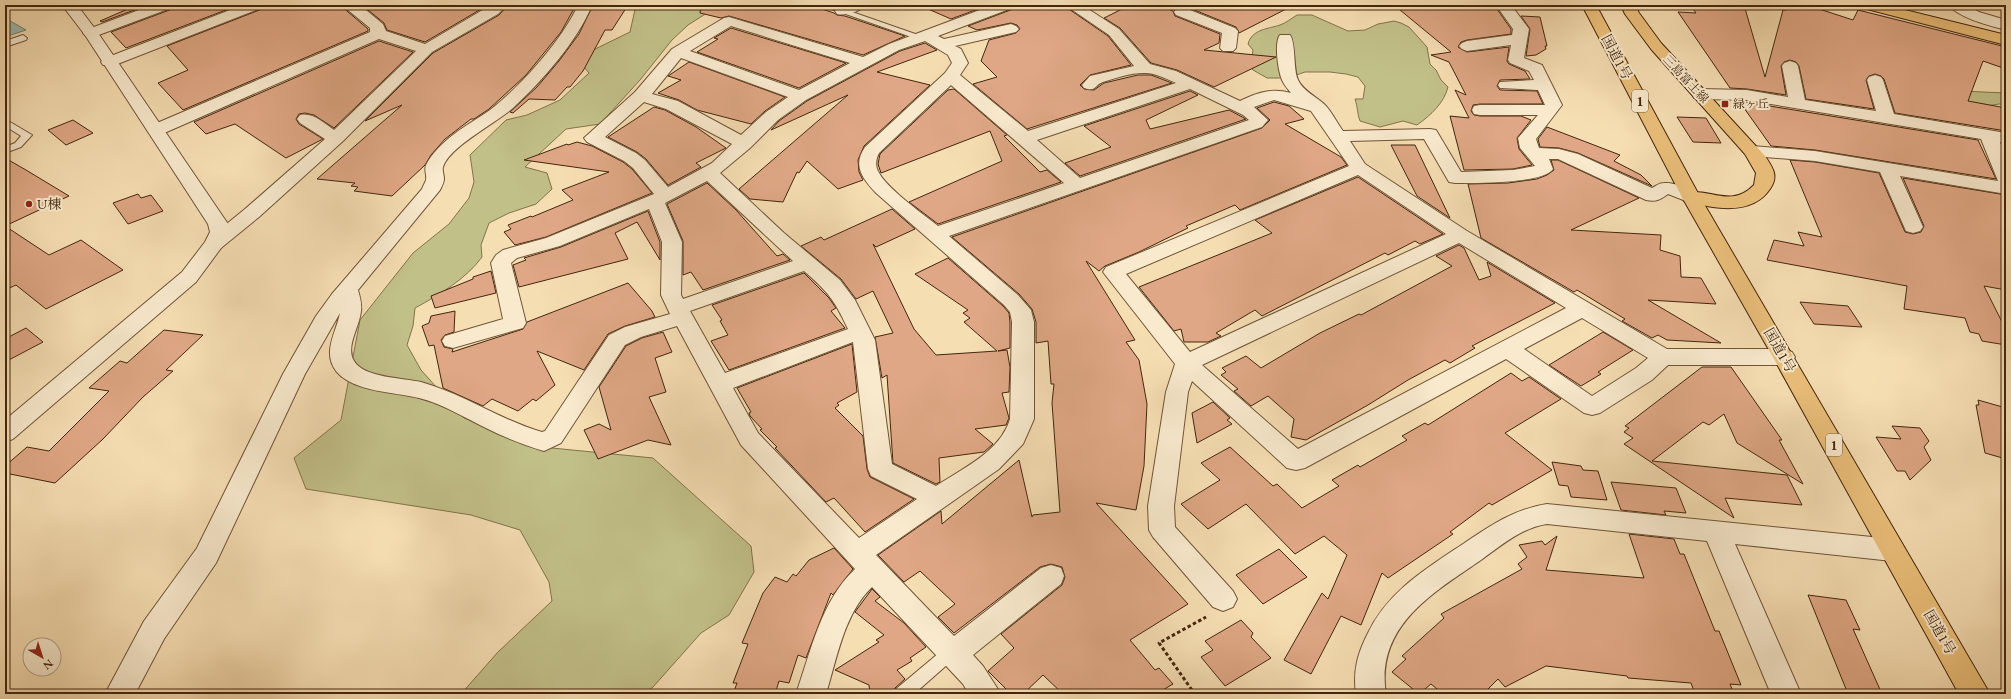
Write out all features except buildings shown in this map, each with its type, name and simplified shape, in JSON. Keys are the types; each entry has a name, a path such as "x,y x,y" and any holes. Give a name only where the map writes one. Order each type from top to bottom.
{"main road":[{"name":"国道1号","path":"1589,5 1692,197 1975,694"},
{"name":"三島富士線","path":"1628,5 1632,14 1656,46 1752,151 1763,168 1766,177 1764,185 1751,198 1736,202 1722,202 1692,197"},
{"path":"1868,5 2006,40"}],"street":[{"path":"5,434 189,277 214,244 220,232 218,224 156,130 91,33 69,5"},
{"path":"91,33 166,5"},
{"path":"109,62 256,5"},
{"path":"214,244 252,213 337,137 427,49 493,11 500,5"},
{"path":"120,694 154,630 207,555 294,374 327,316 431,190 435,180 434,166 443,154 453,144 506,105 574,26 585,5"},
{"path":"842,11 858,5"},
{"path":"929,39 1007,5"},
{"path":"1072,5 1114,32 1144,68"},
{"path":"1187,5 1181,12 1230,31 1228,48"},
{"path":"1338,136 1430,134 1455,178 1538,172 1544,169 1543,163 1529,148 1527,138 1534,132 1554,105 1536,68 1516,60 1522,29 1503,5"},
{"path":"1956,5 1974,14 2006,25"},
{"path":"353,7 378,27 378,34"},
{"path":"1974,14 2001,8"},
{"path":"862,62 729,21 678,52 641,96 618,119 593,138 630,157 639,164 660,198 672,242 671,295 750,439 973,675 986,694"},
{"path":"453,341 515,323 501,263 503,259 522,250 553,242 660,198 710,173 727,160 772,116 800,96 862,62 894,47 929,39 1011,29"},
{"path":"156,130 378,34 427,49"},
{"path":"1285,38 1285,53 1290,80 1298,91 1320,110 1359,168 1460,235 1582,310 1663,356 1784,357"},
{"path":"811,694 838,612 858,581 865,561 938,498 1010,445 1020,430 1022,418 1023,322 1020,310 1011,300 870,176 866,160 871,151 951,76 960,63 955,52 929,39"},
{"path":"1467,46 1520,39"},
{"path":"678,52 800,96"},
{"path":"1790,66 1797,102"},
{"path":"935,234 1256,123 1259,120 1249,111 1170,74 1144,68 1096,79 1090,85"},
{"path":"951,76 1025,138 1077,185"},
{"path":"1875,80 1886,117"},
{"path":"1025,138 1190,84"},
{"path":"1506,85 1544,85"},
{"path":"1240,107 1266,95 1282,94 1320,110"},
{"path":"1700,94 1747,95 1797,102 2006,138"},
{"path":"641,96 672,105 744,144"},
{"path":"1480,110 1550,110"},
{"path":"306,119 332,136 337,137"},
{"path":"1988,135 2006,180"},
{"path":"1752,151 1815,156 2006,188"},
{"path":"1534,153 1559,154 1572,158 1653,196 1665,188 1692,197"},
{"path":"1359,168 1113,272 1186,363 1296,461 1582,310"},
{"path":"1886,168 1913,227"},
{"path":"710,173 806,263 833,285 845,300 864,340 880,469 938,498"},
{"path":"1222,599 1162,530 1161,506 1178,392 1186,363 1460,235"},
{"path":"347,290 352,299 352,313 341,348 344,365 349,371 369,380 422,391 544,442 553,437 617,340 632,332 806,263"},
{"path":"719,384 860,332"},
{"path":"1508,350 1592,407 1644,374 1663,356"},
{"path":"1371,694 1369,675 1370,662 1388,623 1400,605 1417,589 1513,524 1532,516 1547,514 1892,550"},
{"path":"1716,532 1786,694"},
{"path":"952,653 1051,576"}],"lane":[{"path":"824,5 929,39"},
{"path":"5,44 23,38"},
{"path":"5,122 27,134 18,145 5,150"},
{"path":"902,694 952,653"}],"path":[{"path":"1192,694 1194,693 1159,643 1206,616 1222,599"}],"shaded area":[{"path":"636,5 709,5 707,13 688,25 672,40 640,80 600,124 566,129 525,167 547,173 552,189 536,204 509,213 489,223 481,245 482,257 476,265 452,286 415,308 413,326 407,345 421,370 464,418 552,448 653,458 751,546 754,572 729,615 701,633 653,687 643,694 461,694 498,652 552,601 549,582 520,530 471,515 306,489 294,458 341,420 360,320 413,253 449,224 469,198 474,182 470,155 506,120 527,115 560,100 589,73 580,62 591,51 630,32"},
{"path":"1297,15 1312,15 1348,31 1365,30 1378,24 1394,21 1409,27 1427,47 1430,64 1448,87 1446,93 1432,113 1417,125 1403,121 1380,127 1360,121 1355,99 1363,99 1365,86 1358,77 1330,72 1305,72 1288,78 1267,78 1253,70 1246,63 1252,56 1253,50 1248,44 1253,35 1261,30 1287,22"},
{"path":"5,18 26,30 5,37"},
{"path":"1877,71 1961,91 2006,93 2006,105 1999,104 1970,109 1894,83 1880,76"}],"place":[{"name":"緑ヶ丘","path":"1725,104"},
{"name":"U棟","path":"29,204"}]}
